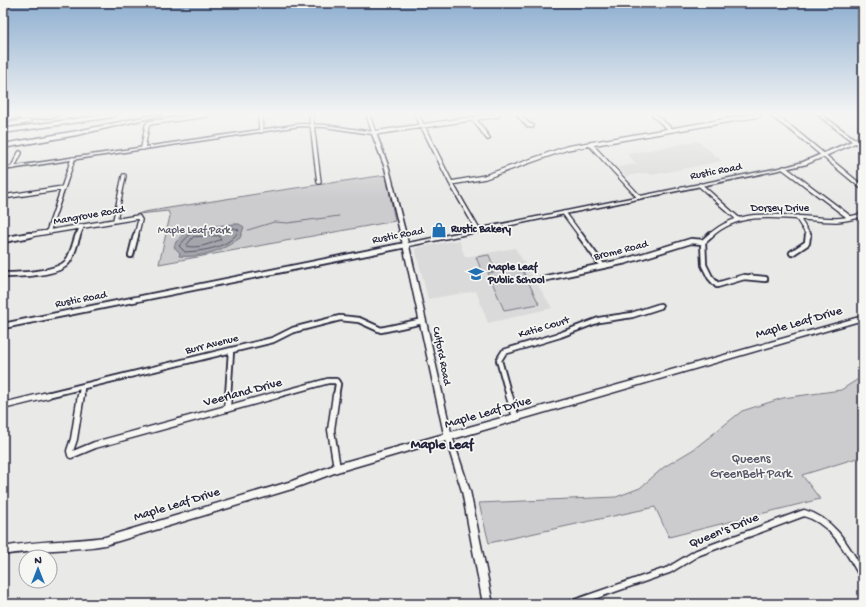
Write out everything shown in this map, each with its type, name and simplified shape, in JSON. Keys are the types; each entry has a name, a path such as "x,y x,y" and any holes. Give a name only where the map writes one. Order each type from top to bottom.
{"highway":[{"path":"3,146 17,143"}],"street":[{"path":"143,148 144,143"},
{"path":"3,169 175,143"},
{"path":"315,143 320,182"},
{"name":"Culford Road","path":"378,143 387,168 406,245 436,386 449,437 466,491 488,604"},
{"path":"431,143 478,230"},
{"path":"452,183 485,177 563,149 594,143"},
{"path":"807,143 863,188"},
{"name":"Rustic Road","path":"3,326 784,168 805,163 849,143"},
{"path":"590,144 639,197"},
{"path":"13,167 20,153"},
{"path":"48,232 73,159"},
{"path":"784,168 849,218"},
{"path":"115,220 124,176"},
{"path":"700,185 738,219"},
{"path":"3,197 63,188"},
{"path":"564,213 602,266"},
{"name":"Dorsey Drive","path":"703,242 719,227 738,219 760,216 830,220 863,215"},
{"path":"792,254 807,243 809,236 797,217"},
{"name":"Mangrove Road","path":"3,240 115,220 139,218 140,220 131,255"},
{"path":"4,276 26,274 66,265 75,247 82,226"},
{"name":"Brome Road","path":"542,279 626,261 691,241 703,242"},
{"path":"703,242 705,247 703,257 704,265 717,285 744,277 765,279"},
{"name":"Katie Court","path":"516,418 500,366 499,360 504,352 560,335 599,320 632,315 660,306"},
{"name":"Burr Avenue","path":"3,406 231,351 273,340 299,328 340,318 359,320 381,330 423,321"},
{"name":"Maple Leaf Drive","path":"3,551 49,545 76,546 105,541 292,485 337,468 863,318"},
{"path":"227,409 231,351"},
{"name":"Veerland Drive","path":"82,387 74,439 70,451 71,455 95,445 328,381 336,381 338,384 331,436 337,468"},
{"name":"Queen's Drive","path":"571,604 671,570 697,553 802,514 816,516 830,527 863,576"}],"shaded area":[{"path":"685,143 701,143 722,161 652,175 645,173 626,176 618,167 637,164 627,154"},
{"name":"Maple Leaf Public School","path":"459,240 465,257 515,248 552,308 488,323 476,291 428,299 415,248"}],"green space":[{"name":"Maple Leaf Park","path":"386,175 395,221 159,264 170,216 168,211 138,214 282,190"},
{"path":"489,255 495,270 482,272 476,257"},
{"path":"521,267 539,304 504,310 488,273"},
{"name":"Queens GreenBelt Park","path":"863,376 863,460 857,458 802,475 820,499 669,537 655,507 489,543 479,503 616,497 640,488 664,467 694,449 742,411 783,398 841,390"}],"water":[{"path":"239,224 244,227 240,238 219,250 203,255 179,256 180,253 174,247 176,242 188,229"}],"waterway":[{"path":"248,230 274,222 288,223 339,216"}],"place":[{"name":"Rustic Bakery","path":"439,230"},
{"name":"Maple Leaf Public School","path":"476,274"}],"district":[{"name":"Maple Leaf","path":"442,445"}]}
